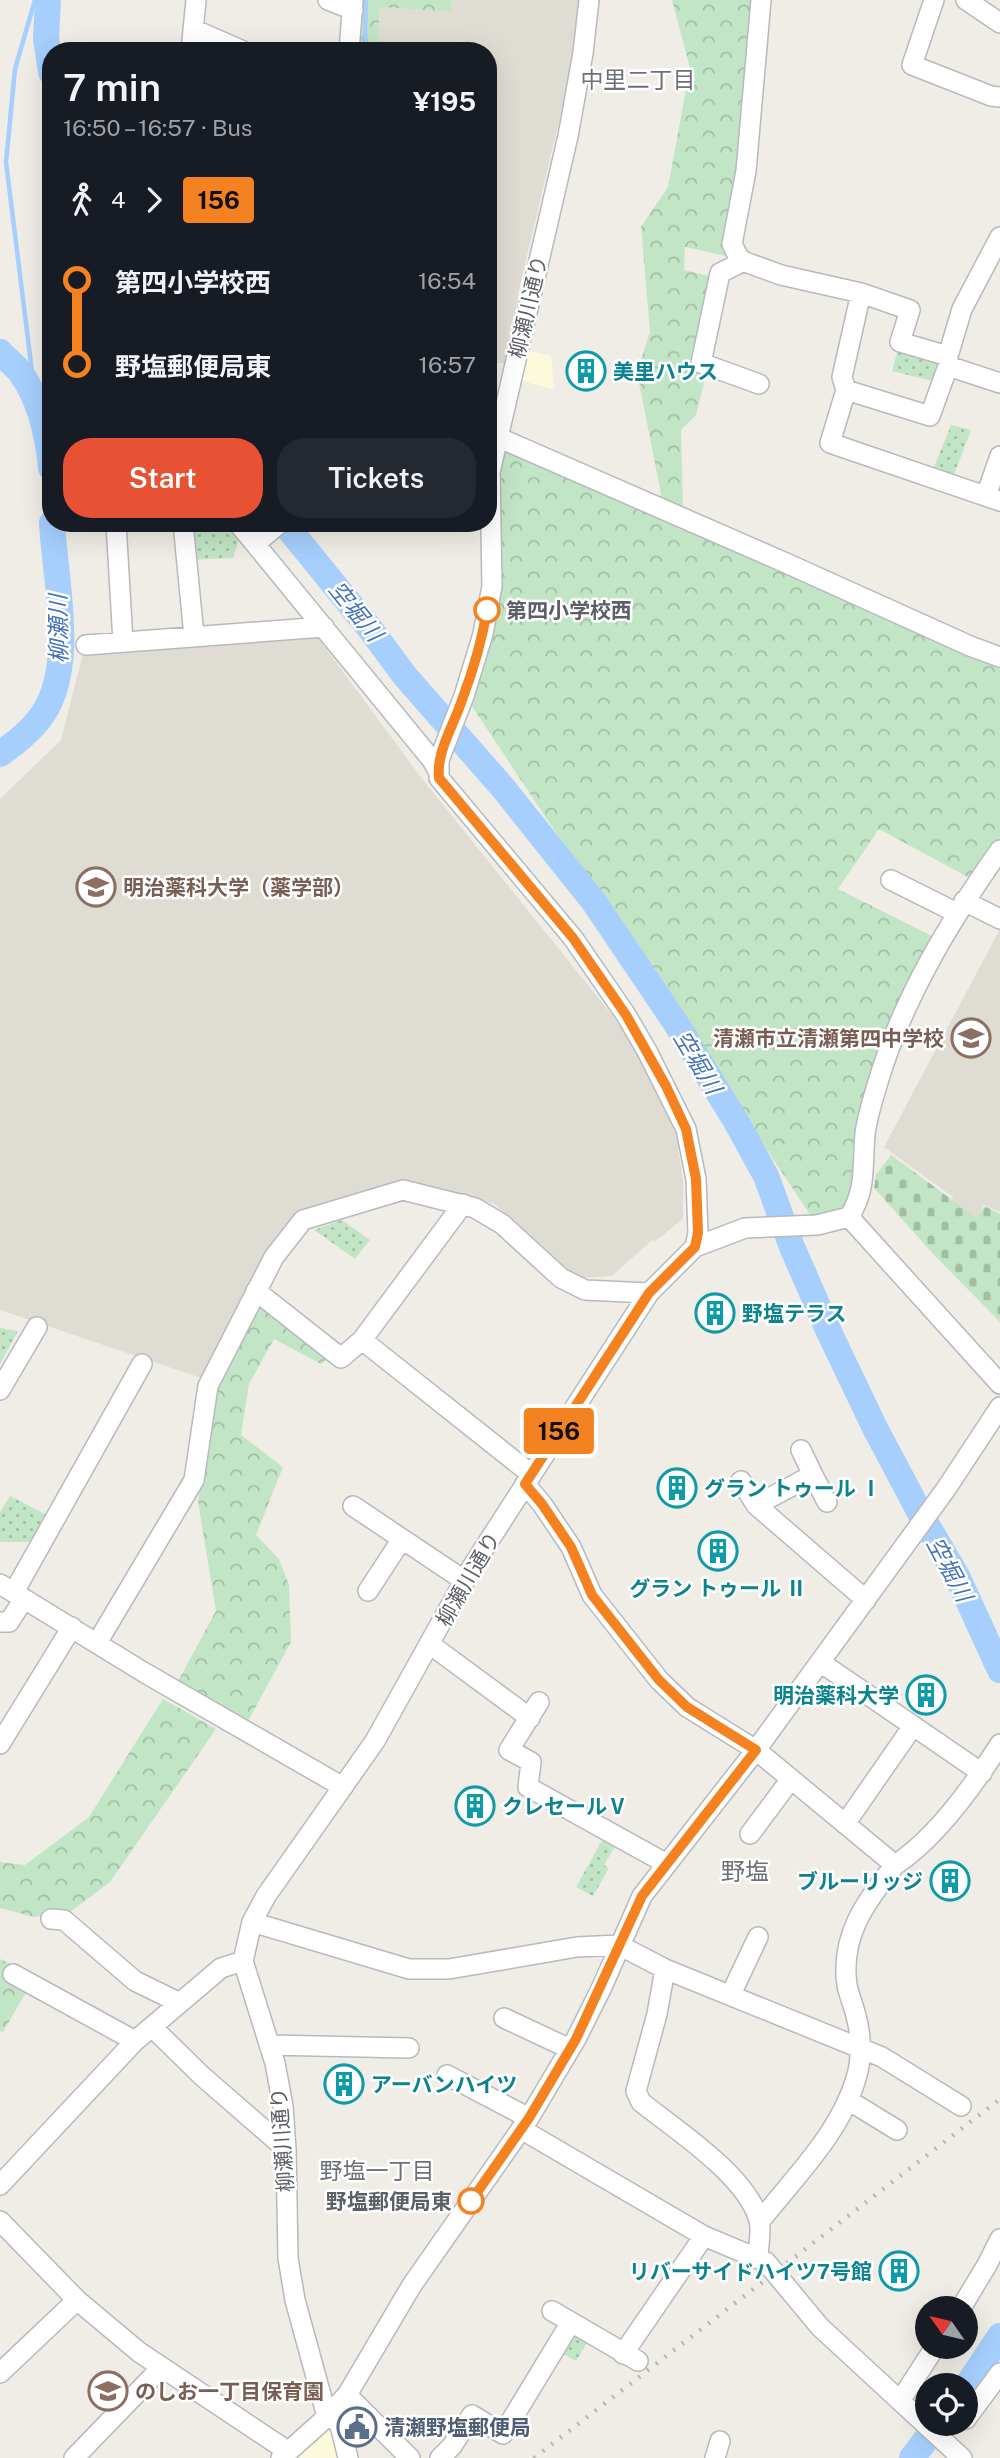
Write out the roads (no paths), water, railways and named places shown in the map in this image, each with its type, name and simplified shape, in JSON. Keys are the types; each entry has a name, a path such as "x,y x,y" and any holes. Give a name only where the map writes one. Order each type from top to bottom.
{"street":[{"path":"192,42 196,0"},
{"path":"328,0 353,5 350,42"},
{"name":"柳瀬川通り","path":"497,419 568,136 590,0"},
{"path":"761,0 746,172 732,244 740,260 782,275 861,293 910,310 900,342 1000,383"},
{"path":"934,0 912,65 991,96 1000,97"},
{"path":"966,0 1000,23"},
{"path":"193,29 223,42"},
{"path":"846,390 930,416 962,309 1000,237"},
{"path":"744,261 720,274 701,363 759,384"},
{"path":"861,293 842,377 846,390 830,443 993,499 1000,456"},
{"path":"497,437 1000,657"},
{"path":"117,532 123,642"},
{"path":"184,532 194,636"},
{"path":"246,532 432,760 439,765 439,778 573,938 626,1015 666,1086 686,1129 696,1179 698,1233 695,1247"},
{"path":"256,543 269,532"},
{"name":"柳瀬川通り","path":"439,765 483,634 492,586 491,532"},
{"path":"86,645 324,627"},
{"path":"695,1247 746,1228 817,1224 849,1217 858,1203 863,1181 865,1133 878,1081 905,1009 961,907 1000,850"},
{"path":"891,880 1000,919"},
{"path":"97,1643 194,1480 208,1386 274,1257 303,1220 403,1190 475,1208 502,1224 561,1279 585,1290 649,1293"},
{"path":"256,1291 341,1358 362,1340 463,1203"},
{"path":"849,1217 1000,1384"},
{"name":"柳瀬川通り","path":"348,2458 341,2429 330,2414 295,2300 288,2258 283,2106 275,2063 243,1961 251,1922 376,1741 464,1581 649,1293 695,1247"},
{"path":"0,1390 37,1327"},
{"path":"362,1340 528,1479 571,1547 598,1605 659,1680 687,1707 756,1750 895,1865"},
{"path":"0,1622 9,1622 13,1592 142,1364"},
{"path":"0,2221 77,2300 139,2352 280,2446 284,2456 347,2395 412,2285 525,2123 570,2049 602,1987 642,1896 756,1750 866,1600 1000,1407"},
{"path":"801,1450 827,1502"},
{"path":"756,1505 813,1475"},
{"path":"741,1481 756,1505 866,1600"},
{"path":"352,1506 464,1581"},
{"path":"368,1591 402,1539"},
{"path":"13,1592 343,1787"},
{"path":"0,1744 72,1627"},
{"path":"431,1645 535,1710 509,1750 531,1762 528,1787 667,1864"},
{"path":"820,1662 982,1773"},
{"path":"845,1824 913,1726"},
{"path":"760,2221 825,2138 848,2100 858,2073 860,2048 857,2018 847,1985 848,1955 856,1920 867,1898 895,1865 916,1852 982,1773 998,1747"},
{"path":"750,1834 791,1779"},
{"path":"51,1919 64,1920 135,1980 180,2003"},
{"path":"251,1922 409,1969 449,1969 577,1947 619,1945 665,1969 882,2057 961,2106"},
{"path":"731,1994 758,1937"},
{"path":"0,2185 135,2041 221,1968 243,1961"},
{"path":"665,1969 657,2014 636,2091 641,2102 699,2146 744,2192 760,2221 758,2258"},
{"path":"13,1974 135,2041"},
{"path":"504,2018 570,2049"},
{"path":"152,2026 202,2076 286,2149"},
{"path":"269,2045 409,2048"},
{"path":"447,2076 704,2236 766,2262 820,2327 962,2458"},
{"path":"848,2100 897,2130"},
{"path":"552,2311 630,2358 704,2236"},
{"path":"968,2296 1000,2239"},
{"path":"0,2373 77,2300"},
{"path":"440,2458 452,2446 472,2415 503,2434 571,2322"},
{"path":"900,2401 927,2359"},
{"path":"74,2458 161,2368"},
{"path":"978,2402 1000,2373"},
{"path":"347,2395 410,2458"},
{"path":"947,2444 953,2436"}],"waterway":[{"path":"35,0 15,69 6,162 36,404"},
{"name":"空堀川","path":"47,42 48,0"},
{"path":"366,0 366,42"},
{"name":"柳瀬川","path":"0,352 27,383 42,420"},
{"name":"柳瀬川","path":"0,754 23,736 43,714 53,694 59,671 61,622 53,532"},
{"name":"空堀川","path":"291,532 405,676 504,789 594,902 675,1022 766,1176 792,1247 830,1334 875,1428 957,1576 1000,1670"},
{"name":"空堀川","path":"975,2373 1000,2336"},
{"name":"空堀川","path":"912,2458 929,2436"}],"railway":[{"path":"534,2458 1000,2099"}],"place":[{"name":"美里ハウス","path":"586,371"},
{"name":"第四小学校西","path":"487,610"},
{"name":"明治薬科大学（薬学部）","path":"96,887"},
{"name":"清瀬市立清瀬第四中学校","path":"971,1038"},
{"name":"野塩テラス","path":"715,1313"},
{"name":"グラン トゥール Ⅰ","path":"677,1488"},
{"name":"グラン トゥール Ⅱ","path":"718,1551"},
{"name":"明治薬科大学","path":"926,1695"},
{"name":"クレセールⅤ","path":"475,1806"},
{"name":"ブルーリッジ","path":"950,1881"},
{"name":"アーバンハイツ","path":"344,2084"},
{"name":"野塩郵便局東","path":"471,2201"},
{"name":"リバーサイドハイツ7号館","path":"899,2271"},
{"name":"のしお一丁目保育園","path":"108,2391"},
{"name":"清瀬野塩郵便局","path":"357,2427"}],"district":[{"name":"中里二丁目","path":"638,79"},
{"name":"野塩","path":"745,1871"},
{"name":"野塩一丁目","path":"377,2170"}]}
